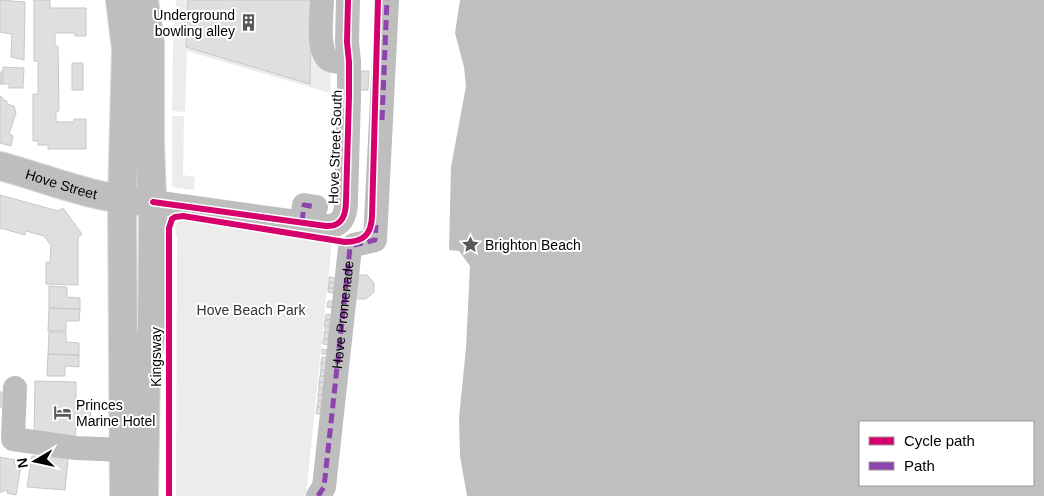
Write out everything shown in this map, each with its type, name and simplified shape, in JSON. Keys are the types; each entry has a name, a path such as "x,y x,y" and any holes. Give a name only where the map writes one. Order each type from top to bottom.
{"main road":[{"path":"120,0 126,49 122,200 124,496"},
{"name":"Kingsway","path":"144,0 150,43 152,202 152,326 146,369 144,496"},
{"name":"Hove Street","path":"0,166 122,200 152,202"}],"street":[{"path":"322,0 321,42 323,52 326,57 333,61 349,62"},
{"name":"Hove Street South","path":"152,202 309,215 332,226 342,220 346,212 349,62 347,42 348,0"},
{"name":"Hove Promenade","path":"318,496 324,487 350,248 354,245 375,240 388,0"},
{"path":"15,388 13,439 76,448 124,450"}],"green space":[{"name":"Underground bowling alley","path":"176,0 318,0 331,67 330,93 187,51 185,112 172,111"},
{"path":"172,116 184,116 183,175 195,177 194,190 172,187"},
{"name":"Hove Beach Park","path":"184,220 332,242 306,496 176,496 177,235 175,234 176,224 178,221"}],"shaded area":[{"path":"460,0 1044,0 1044,496 467,496 460,456 459,418 466,348 470,266 459,251 449,250 451,167 466,86 464,67 455,33"}],"building":[{"path":"0,0 25,2 24,60 11,57 12,34 0,32"},
{"path":"34,0 50,0 50,8 86,8 86,36 75,36 75,33 55,33 55,46 58,46 59,111 56,111 56,122 74,122 74,119 86,119 86,149 48,149 48,145 38,145 38,141 33,141 33,94 38,94 38,61 34,61"},
{"name":"Underground bowling alley","path":"188,0 311,0 310,84 186,47"},
{"path":"72,63 83,63 83,90 72,90"},
{"path":"3,67 24,68 23,88 9,88 9,84 2,84"},
{"path":"361,71 369,71 368,90 360,90"},
{"path":"0,72 3,72 2,84 0,84"},
{"path":"0,96 3,100 7,101 7,104 14,106 16,113 9,134 13,136 11,146 0,143"},
{"path":"0,195 58,211 63,208 82,234 78,237 78,285 46,284 46,262 50,263 51,245 44,236 26,231 25,235 0,228"},
{"path":"358,275 367,275 374,283 374,292 366,299 357,299 350,292"},
{"path":"329,277 335,278 335,283 329,282"},
{"path":"329,282 335,283 334,288 328,288"},
{"path":"49,286 67,287 67,297 80,298 80,309 49,308"},
{"path":"328,288 334,288 334,293 328,292"},
{"path":"328,301 334,301 334,308 327,307"},
{"path":"49,308 80,309 79,321 66,321 66,331 48,331"},
{"path":"326,314 332,315 332,320 325,319"},
{"path":"325,320 330,321 330,326 324,326"},
{"path":"325,326 332,327 331,333 325,332"},
{"path":"49,332 66,332 66,342 79,343 79,355 48,354"},
{"path":"324,332 331,333 330,339 324,338"},
{"path":"323,339 329,340 329,345 323,344"},
{"path":"322,349 327,350 327,354 322,354"},
{"path":"48,354 79,355 79,367 65,366 65,376 47,376"},
{"path":"322,357 328,358 328,364 321,363"},
{"path":"321,363 328,364 327,370 321,370"},
{"path":"321,370 327,370 327,376 320,376"},
{"path":"320,376 327,376 326,383 319,382"},
{"name":"Princes Marine Hotel","path":"35,381 76,382 76,401 91,402 90,424 76,424 75,441 34,441"},
{"path":"319,382 326,383 325,389 319,388"},
{"path":"319,388 325,389 325,395 318,395"},
{"path":"0,392 11,393 10,408 0,407"},
{"path":"318,395 325,395 324,402 318,401"},
{"path":"318,401 324,402 323,408 317,407"},
{"path":"317,407 323,408 323,414 316,414"},
{"path":"32,456 68,458 65,490 27,487"},
{"path":"0,457 15,460 14,464 21,466 16,495 7,493 8,491 4,490 0,492"}],"marked path":[{"path":"382,120 387,0"},
{"path":"302,222 304,205 316,207"},
{"path":"318,496 324,487 350,248 354,245 375,240 376,225"}],"cycle path":[{"path":"153,202 326,226 336,224 342,219 346,201 349,97 348,0"},
{"path":"172,219 183,216 345,242 352,242 365,236 370,228 372,217 378,0"},
{"path":"169,496 169,228 172,219"}],"place":[{"name":"Underground bowling alley","path":"249,23"},
{"name":"Brighton Beach","path":"471,245"},
{"name":"Princes Marine Hotel","path":"62,413"}]}
